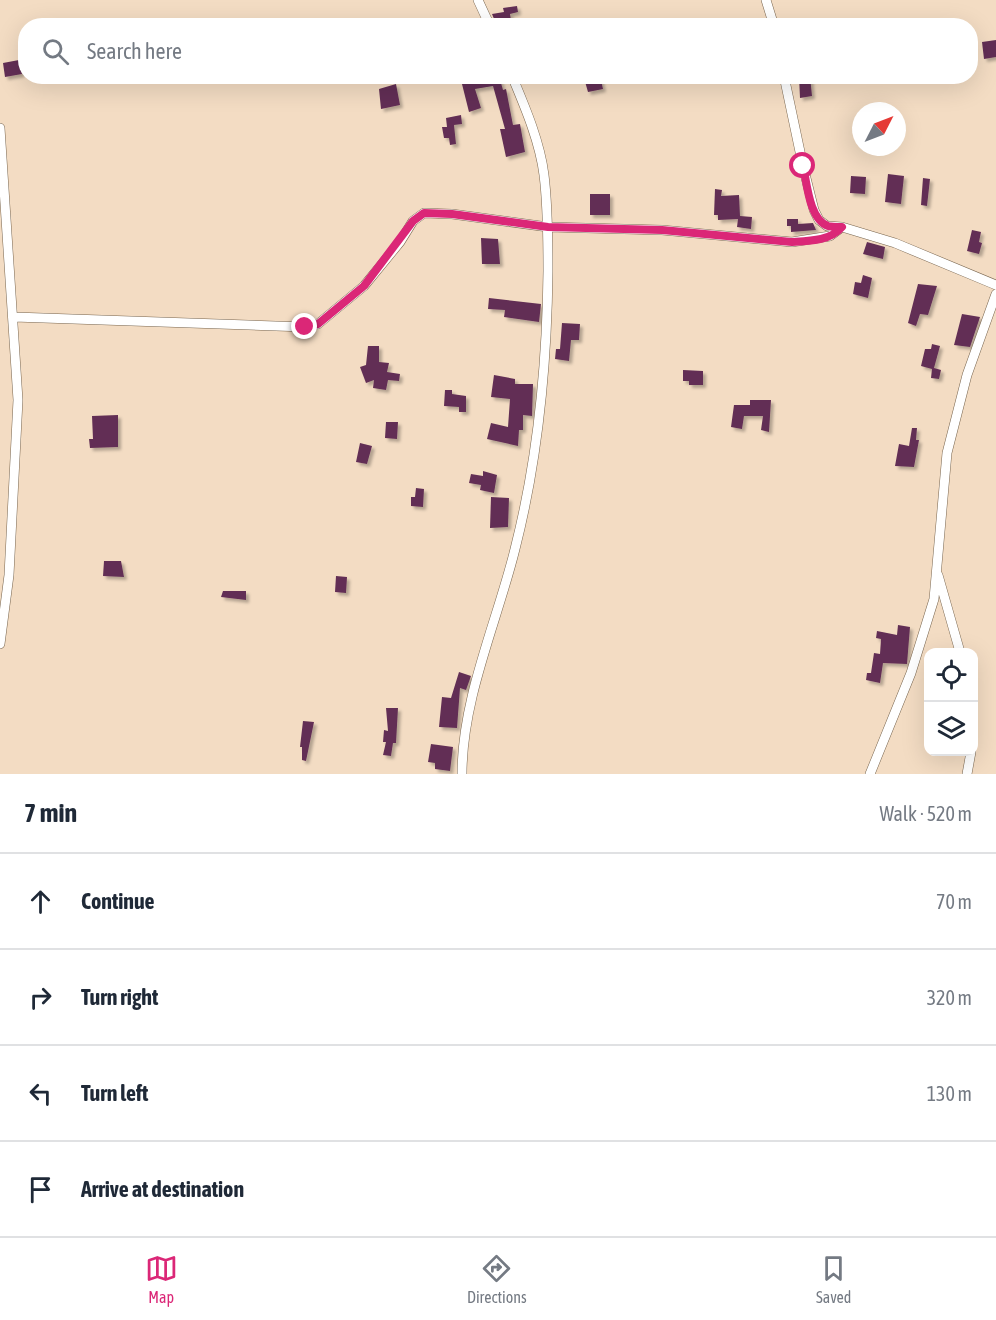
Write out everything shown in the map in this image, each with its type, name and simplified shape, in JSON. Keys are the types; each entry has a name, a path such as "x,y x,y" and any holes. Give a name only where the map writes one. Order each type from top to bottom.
{"street":[{"path":"478,0 486,18"},
{"path":"766,0 772,18"},
{"path":"462,774 468,719 516,548 537,436 548,329 548,227 544,173 526,111 515,84"},
{"path":"786,84 814,210 819,220 827,226 842,227 895,243 996,285"},
{"path":"0,128 18,400 9,575 0,644"},
{"path":"14,317 305,327 318,324 364,286 413,221 424,213 452,214 548,227 662,230 792,242 830,236 842,227"},
{"path":"870,774 911,673 934,599 947,453 967,375 996,294"},
{"path":"938,573 959,648"},
{"path":"967,774 970,756"}],"building":[{"path":"517,6 518,12 510,14 511,18 494,18 492,14 504,12 503,8"},
{"path":"996,40 996,57 984,59 982,42"},
{"path":"18,60 18,75 5,77 3,63"},
{"path":"396,84 400,105 381,109 379,89"},
{"path":"462,84 501,84 503,90 506,89 513,125 520,124 525,152 506,157 500,129 505,129 493,86 475,89 481,108 469,112"},
{"path":"586,84 602,84 603,89 588,92"},
{"path":"799,84 811,84 812,96 800,98"},
{"path":"461,115 462,124 454,125 456,144 450,145 449,138 444,138 442,127 447,127 446,118"},
{"path":"888,174 904,176 901,204 885,202"},
{"path":"851,176 866,177 865,194 850,193"},
{"path":"923,178 930,179 927,206 921,205"},
{"path":"715,189 722,190 721,196 739,195 740,216 752,217 751,229 737,227 738,219 718,220 718,215 714,215"},
{"path":"590,194 610,194 610,215 590,215"},
{"path":"787,219 798,219 798,224 813,223 816,230 791,232 791,226 787,226"},
{"path":"972,230 981,232 979,242 982,243 979,254 967,251"},
{"path":"481,238 498,239 500,264 482,264"},
{"path":"867,242 885,247 883,259 863,254"},
{"path":"863,275 872,278 868,298 853,294 855,282 861,283"},
{"path":"918,284 937,286 928,315 920,314 916,326 908,323"},
{"path":"489,298 541,304 539,322 504,317 505,310 488,309"},
{"path":"962,314 980,317 970,347 954,345"},
{"path":"562,323 580,324 579,340 571,340 569,361 555,359 556,349 560,349"},
{"path":"932,344 940,346 934,368 941,370 939,379 931,378 932,369 921,366 925,349 931,349"},
{"path":"368,346 379,346 379,362 389,363 387,372 400,374 399,381 388,380 386,390 373,388 374,380 366,383 360,367 366,365"},
{"path":"683,370 703,371 703,385 689,385 689,381 683,381"},
{"path":"494,375 515,379 515,384 533,384 532,416 523,415 523,430 519,430 518,446 487,439 491,423 508,427 510,399 491,397"},
{"path":"445,390 452,390 452,394 466,396 466,412 459,412 459,407 444,406"},
{"path":"750,400 771,400 769,432 761,430 763,416 744,416 742,429 731,427 734,405 750,405"},
{"path":"118,415 118,447 90,448 89,439 93,439 92,416"},
{"path":"386,422 398,422 397,439 385,438"},
{"path":"912,428 917,428 916,440 919,440 914,467 895,466 899,444 909,446"},
{"path":"360,443 372,446 367,464 356,462"},
{"path":"483,471 497,475 494,493 480,490 481,485 469,483 471,474 483,476"},
{"path":"416,488 424,489 423,507 411,506 411,497 415,497"},
{"path":"491,497 509,498 508,527 490,528"},
{"path":"104,561 121,561 124,577 103,576"},
{"path":"336,576 347,577 346,593 335,592"},
{"path":"223,591 246,591 246,600 221,597"},
{"path":"898,625 910,627 907,664 883,663 880,683 866,680 867,673 871,673 874,653 880,654 881,639 876,638 877,631 897,635"},
{"path":"459,672 471,676 466,690 460,688 457,728 439,727 442,697 451,698"},
{"path":"386,708 398,708 396,743 393,743 391,756 383,755 386,742 383,742 384,730 388,731"},
{"path":"303,721 314,722 306,761 302,760 302,747 300,747"},
{"path":"431,744 453,747 450,771 435,769 435,763 428,762"}],"route":[{"path":"305,327 318,324 340,309 364,286 400,242 413,221 424,213 452,214 548,227 662,230 792,242 812,241 836,234 842,227 827,226 819,220 814,210 803,166"}]}
